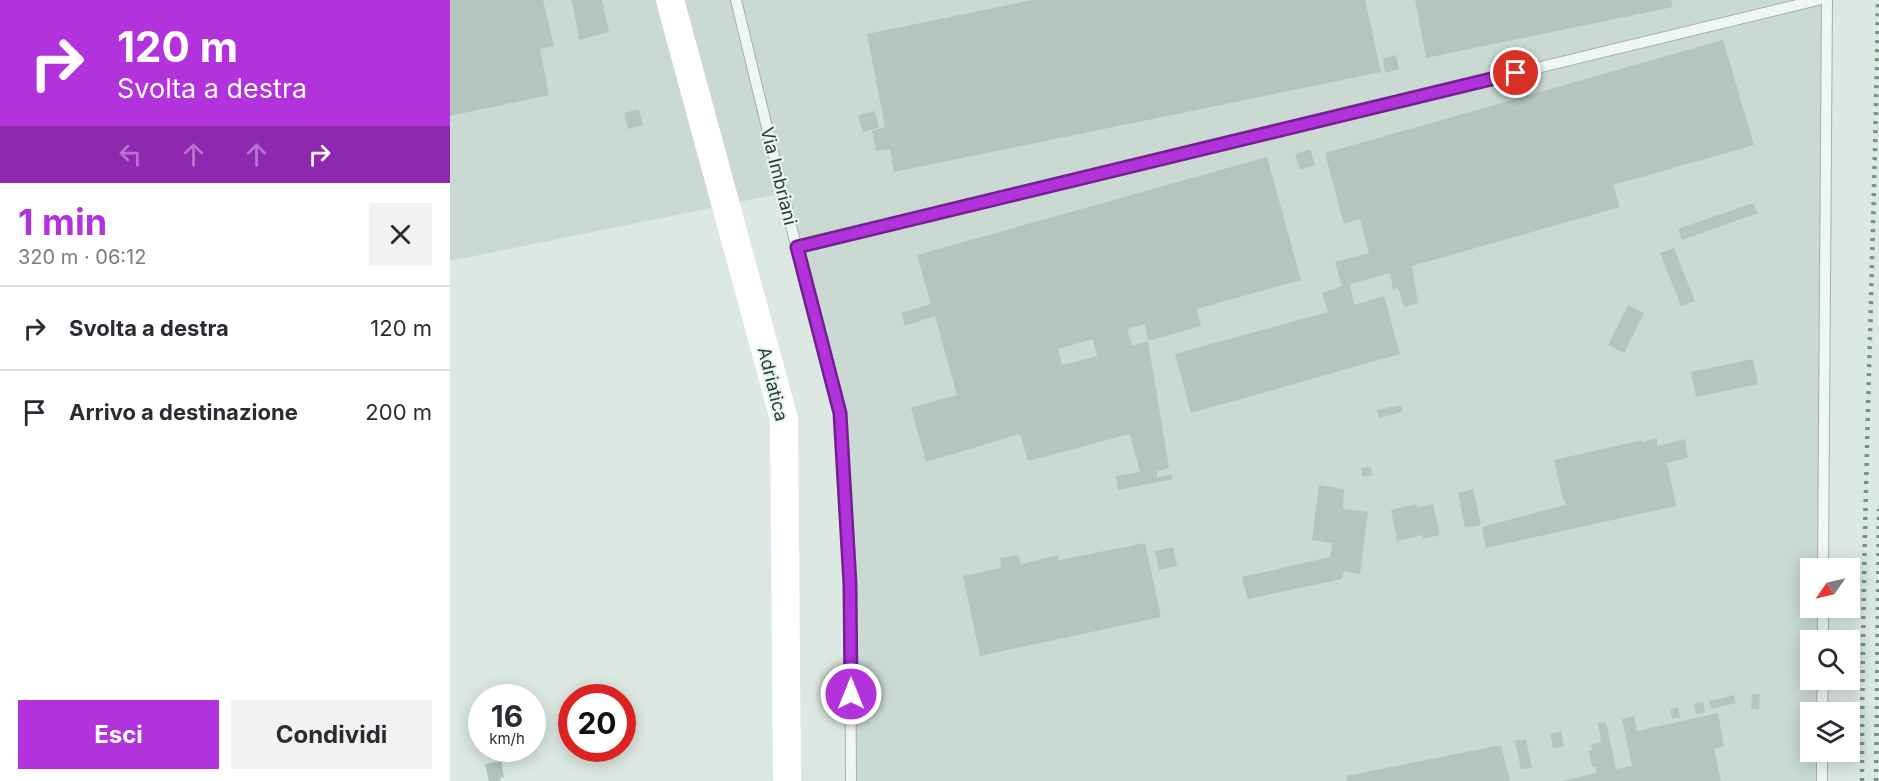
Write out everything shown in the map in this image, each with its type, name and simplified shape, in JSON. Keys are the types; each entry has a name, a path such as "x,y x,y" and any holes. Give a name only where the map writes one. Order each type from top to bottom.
{"main road":[{"name":"Adriatica","path":"670,0 784,419 787,781"}],"lane":[{"name":"Via Imbriani","path":"736,0 840,413 850,584 851,781"},
{"path":"797,247 1818,0"},
{"path":"1823,558 1827,0"},
{"path":"1822,762 1822,781"}],"shaded area":[{"path":"450,0 1827,0 1823,558 1800,558 1800,618 1823,618 1823,630 1800,630 1800,690 1823,690 1822,702 1800,702 1800,762 1822,762 1822,781 851,781 840,413 783,193 450,261"}],"building":[{"path":"450,0 543,0 554,46 540,49 549,95 450,116"},
{"path":"572,0 602,0 609,32 579,40"},
{"path":"1032,0 1365,0 1381,72 894,172 890,149 876,151 872,131 885,127 867,34"},
{"path":"1415,0 1671,0 1673,7 1426,58"},
{"path":"1723,40 1754,145 1613,185 1620,207 1412,266 1418,303 1404,307 1398,288 1393,289 1390,273 1350,284 1354,305 1384,296 1400,354 1191,413 1175,354 1328,312 1322,293 1342,286 1335,262 1369,253 1360,219 1344,224 1325,153"},
{"path":"1396,55 1399,69 1385,73 1383,58"},
{"path":"639,109 643,125 628,129 624,113"},
{"path":"875,111 879,128 863,132 858,115"},
{"path":"1310,149 1315,165 1300,170 1295,154"},
{"path":"1267,157 1301,280 1197,309 1201,326 1148,341 1169,468 1157,471 1157,478 1171,474 1173,479 1118,490 1116,476 1140,472 1130,434 1028,461 1020,434 926,462 911,408 957,395 935,316 905,326 901,313 931,304 917,255","holes":["1145,324 1148,341 1132,346 1127,329","1093,339 1097,356 1062,365 1058,349"]},
{"path":"1753,203 1758,213 1682,240 1678,229"},
{"path":"1674,248 1695,301 1681,306 1660,253"},
{"path":"1628,305 1644,313 1624,353 1608,345"},
{"path":"1753,359 1758,384 1696,397 1691,372"},
{"path":"1401,405 1403,412 1379,418 1377,410"},
{"path":"1657,438 1657,446 1685,439 1688,458 1667,463 1676,506 1486,548 1482,527 1565,505 1554,460"},
{"path":"1371,467 1372,475 1362,477 1361,468"},
{"path":"1319,485 1344,489 1343,509 1368,512 1360,574 1344,571 1342,579 1248,599 1242,577 1330,557 1332,543 1312,540"},
{"path":"1473,489 1481,525 1465,528 1458,493"},
{"path":"1416,504 1417,508 1433,504 1440,535 1423,539 1422,535 1397,541 1391,510"},
{"path":"1145,543 1161,617 980,656 963,576 1001,568 1000,558 1018,555 1021,564 1058,555 1059,560"},
{"path":"1173,547 1177,566 1159,570 1155,551"},
{"path":"1752,694 1760,694 1759,709 1751,709"},
{"path":"1734,695 1736,703 1711,709 1709,701"},
{"path":"1703,702 1705,712 1696,714 1694,704"},
{"path":"1678,707 1680,717 1672,719 1670,709"},
{"path":"1718,713 1724,746 1714,749 1721,781 1562,781 1597,773 1595,766 1592,767 1589,751 1592,750 1591,745 1601,742 1598,723 1606,722 1616,769 1632,766 1622,719 1634,716 1637,731"},
{"path":"1561,731 1564,746 1553,748 1550,734"},
{"path":"1526,739 1532,768 1521,769 1515,741"},
{"path":"1501,745 1510,781 1347,781 1346,776"},
{"path":"501,762 504,777 500,778 501,781 489,781 485,764"}],"railway":[{"path":"1862,781 1864,586 1878,0"},
{"path":"1876,781 1879,509"}],"route":[{"path":"851,694 850,584 840,413 797,247 1516,73"}]}
